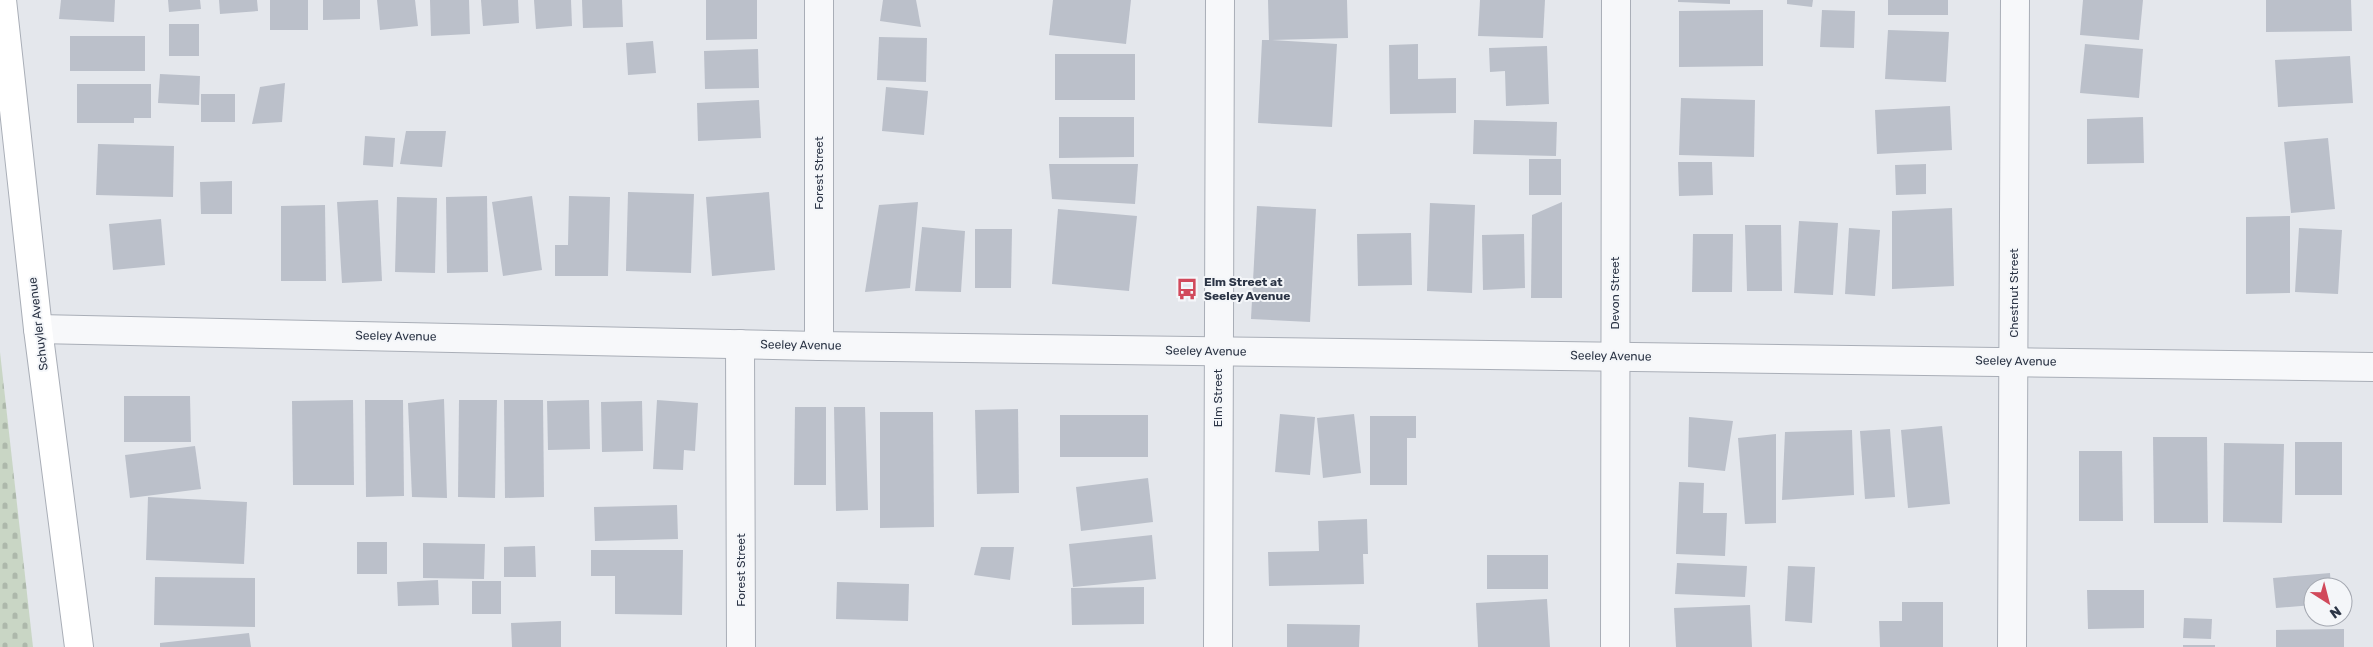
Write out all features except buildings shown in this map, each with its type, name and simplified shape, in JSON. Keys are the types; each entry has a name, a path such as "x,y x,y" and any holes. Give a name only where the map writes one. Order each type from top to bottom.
{"main road":[{"name":"Schuyler Avenue","path":"2,0 38,329 79,647"}],"street":[{"name":"Forest Street","path":"819,0 819,346"},
{"name":"Elm Street","path":"1218,647 1220,0"},
{"name":"Devon Street","path":"1615,647 1616,0"},
{"name":"Chestnut Street","path":"2012,647 2015,0"},
{"name":"Seeley Avenue","path":"38,329 819,346 2373,366"},
{"name":"Forest Street","path":"740,344 741,647"}],"green space":[{"path":"0,352 33,647 0,647"}],"place":[{"name":"Elm Street at Seeley Avenue","path":"1187,289"}]}
